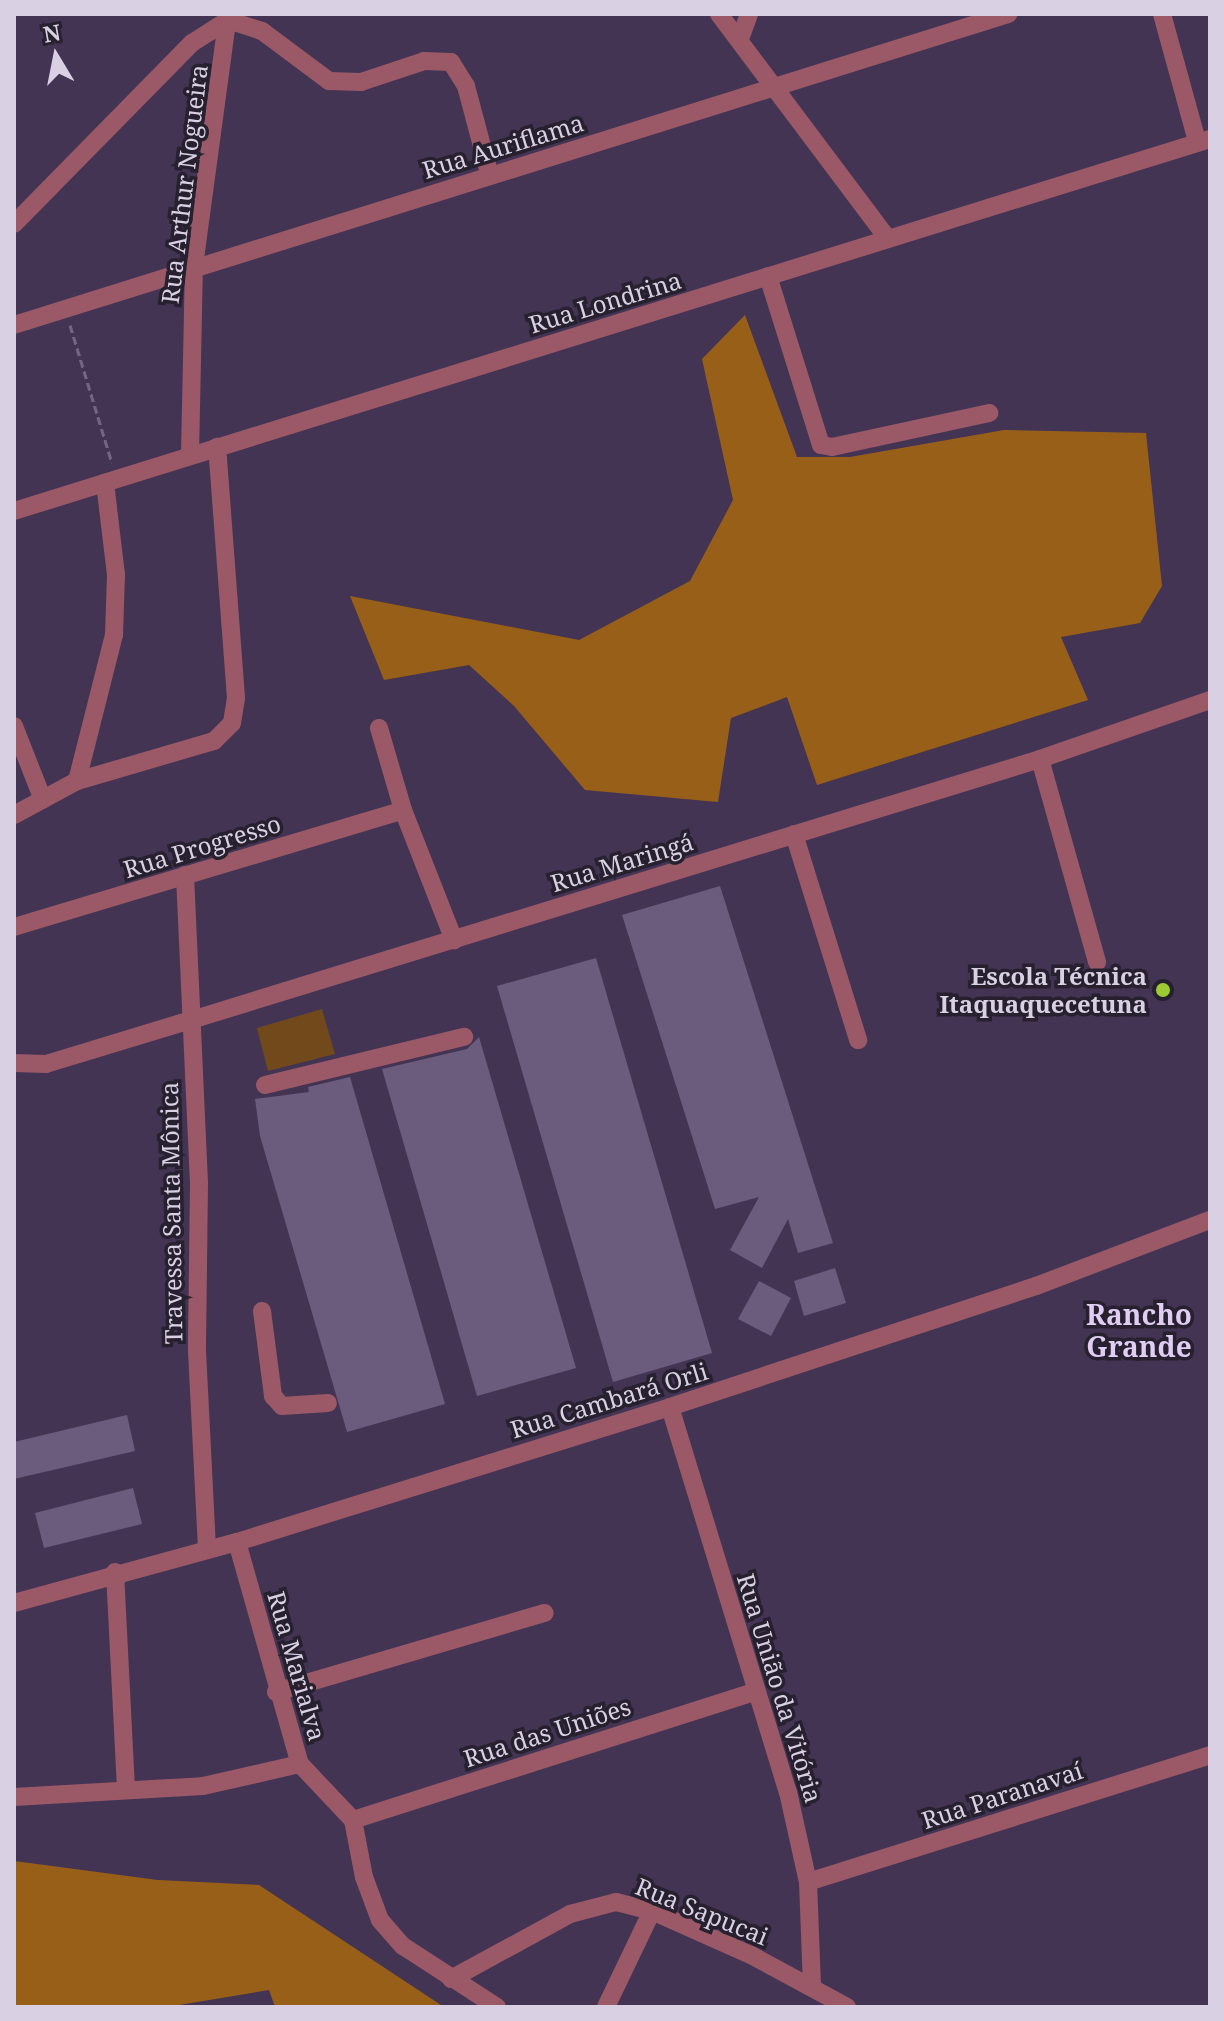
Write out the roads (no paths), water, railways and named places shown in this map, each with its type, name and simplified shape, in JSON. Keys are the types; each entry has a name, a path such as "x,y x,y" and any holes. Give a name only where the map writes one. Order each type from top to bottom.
{"street":[{"path":"719,14 888,239"},
{"path":"740,39 749,14"},
{"name":"Rua Auriflama","path":"14,325 194,266 1008,14"},
{"path":"1162,14 1204,140"},
{"path":"14,224 192,43 228,17 262,31 329,81 361,82 424,61 451,62 466,86 490,176"},
{"name":"Rua Arthur Nogueira","path":"190,455 194,266 228,17"},
{"name":"Rua Londrina","path":"14,511 1204,140"},
{"path":"768,276 821,445 832,447 989,413"},
{"path":"14,815 77,781 214,741 232,723 236,698 217,447"},
{"path":"77,781 114,635 116,575 111,480"},
{"name":"Rua Maringá","path":"14,1063 46,1064 190,1021 1040,759 1210,700"},
{"path":"14,726 43,800"},
{"path":"379,728 403,810 454,940"},
{"path":"1040,759 1097,962"},
{"name":"Rua Progresso","path":"14,927 403,810"},
{"path":"794,834 858,1040"},
{"name":"Travessa Santa Mônica","path":"185,875 199,1183 197,1351 207,1549"},
{"path":"265,1085 464,1037"},
{"name":"Rua Cambará Orli","path":"14,1603 115,1572 237,1542 670,1407 1023,1291 1210,1220"},
{"path":"262,1311 273,1396 282,1406 328,1403"},
{"name":"Rua União da Vitória","path":"670,1407 756,1691 808,1882 812,1987"},
{"name":"Rua Marialva","path":"237,1542 276,1692 300,1764 353,1820"},
{"path":"115,1572 126,1787"},
{"path":"276,1692 545,1613"},
{"name":"Rua das Uniões","path":"353,1820 756,1691"},
{"name":"Rua Paranavaí","path":"808,1882 1210,1755"},
{"path":"14,1797 126,1787 203,1786 300,1764"},
{"path":"353,1820 364,1877 380,1920 403,1946 497,2007"},
{"name":"Rua Sapucai","path":"451,1979 585,1907 616,1902 652,1911 812,1987 847,2007"},
{"path":"606,2007 652,1911"}],"place":[{"name":"Escola Técnica Itaquaquecetuna","path":"1163,990"}],"district":[{"name":"Rancho Grande","path":"1139,1330"}]}
